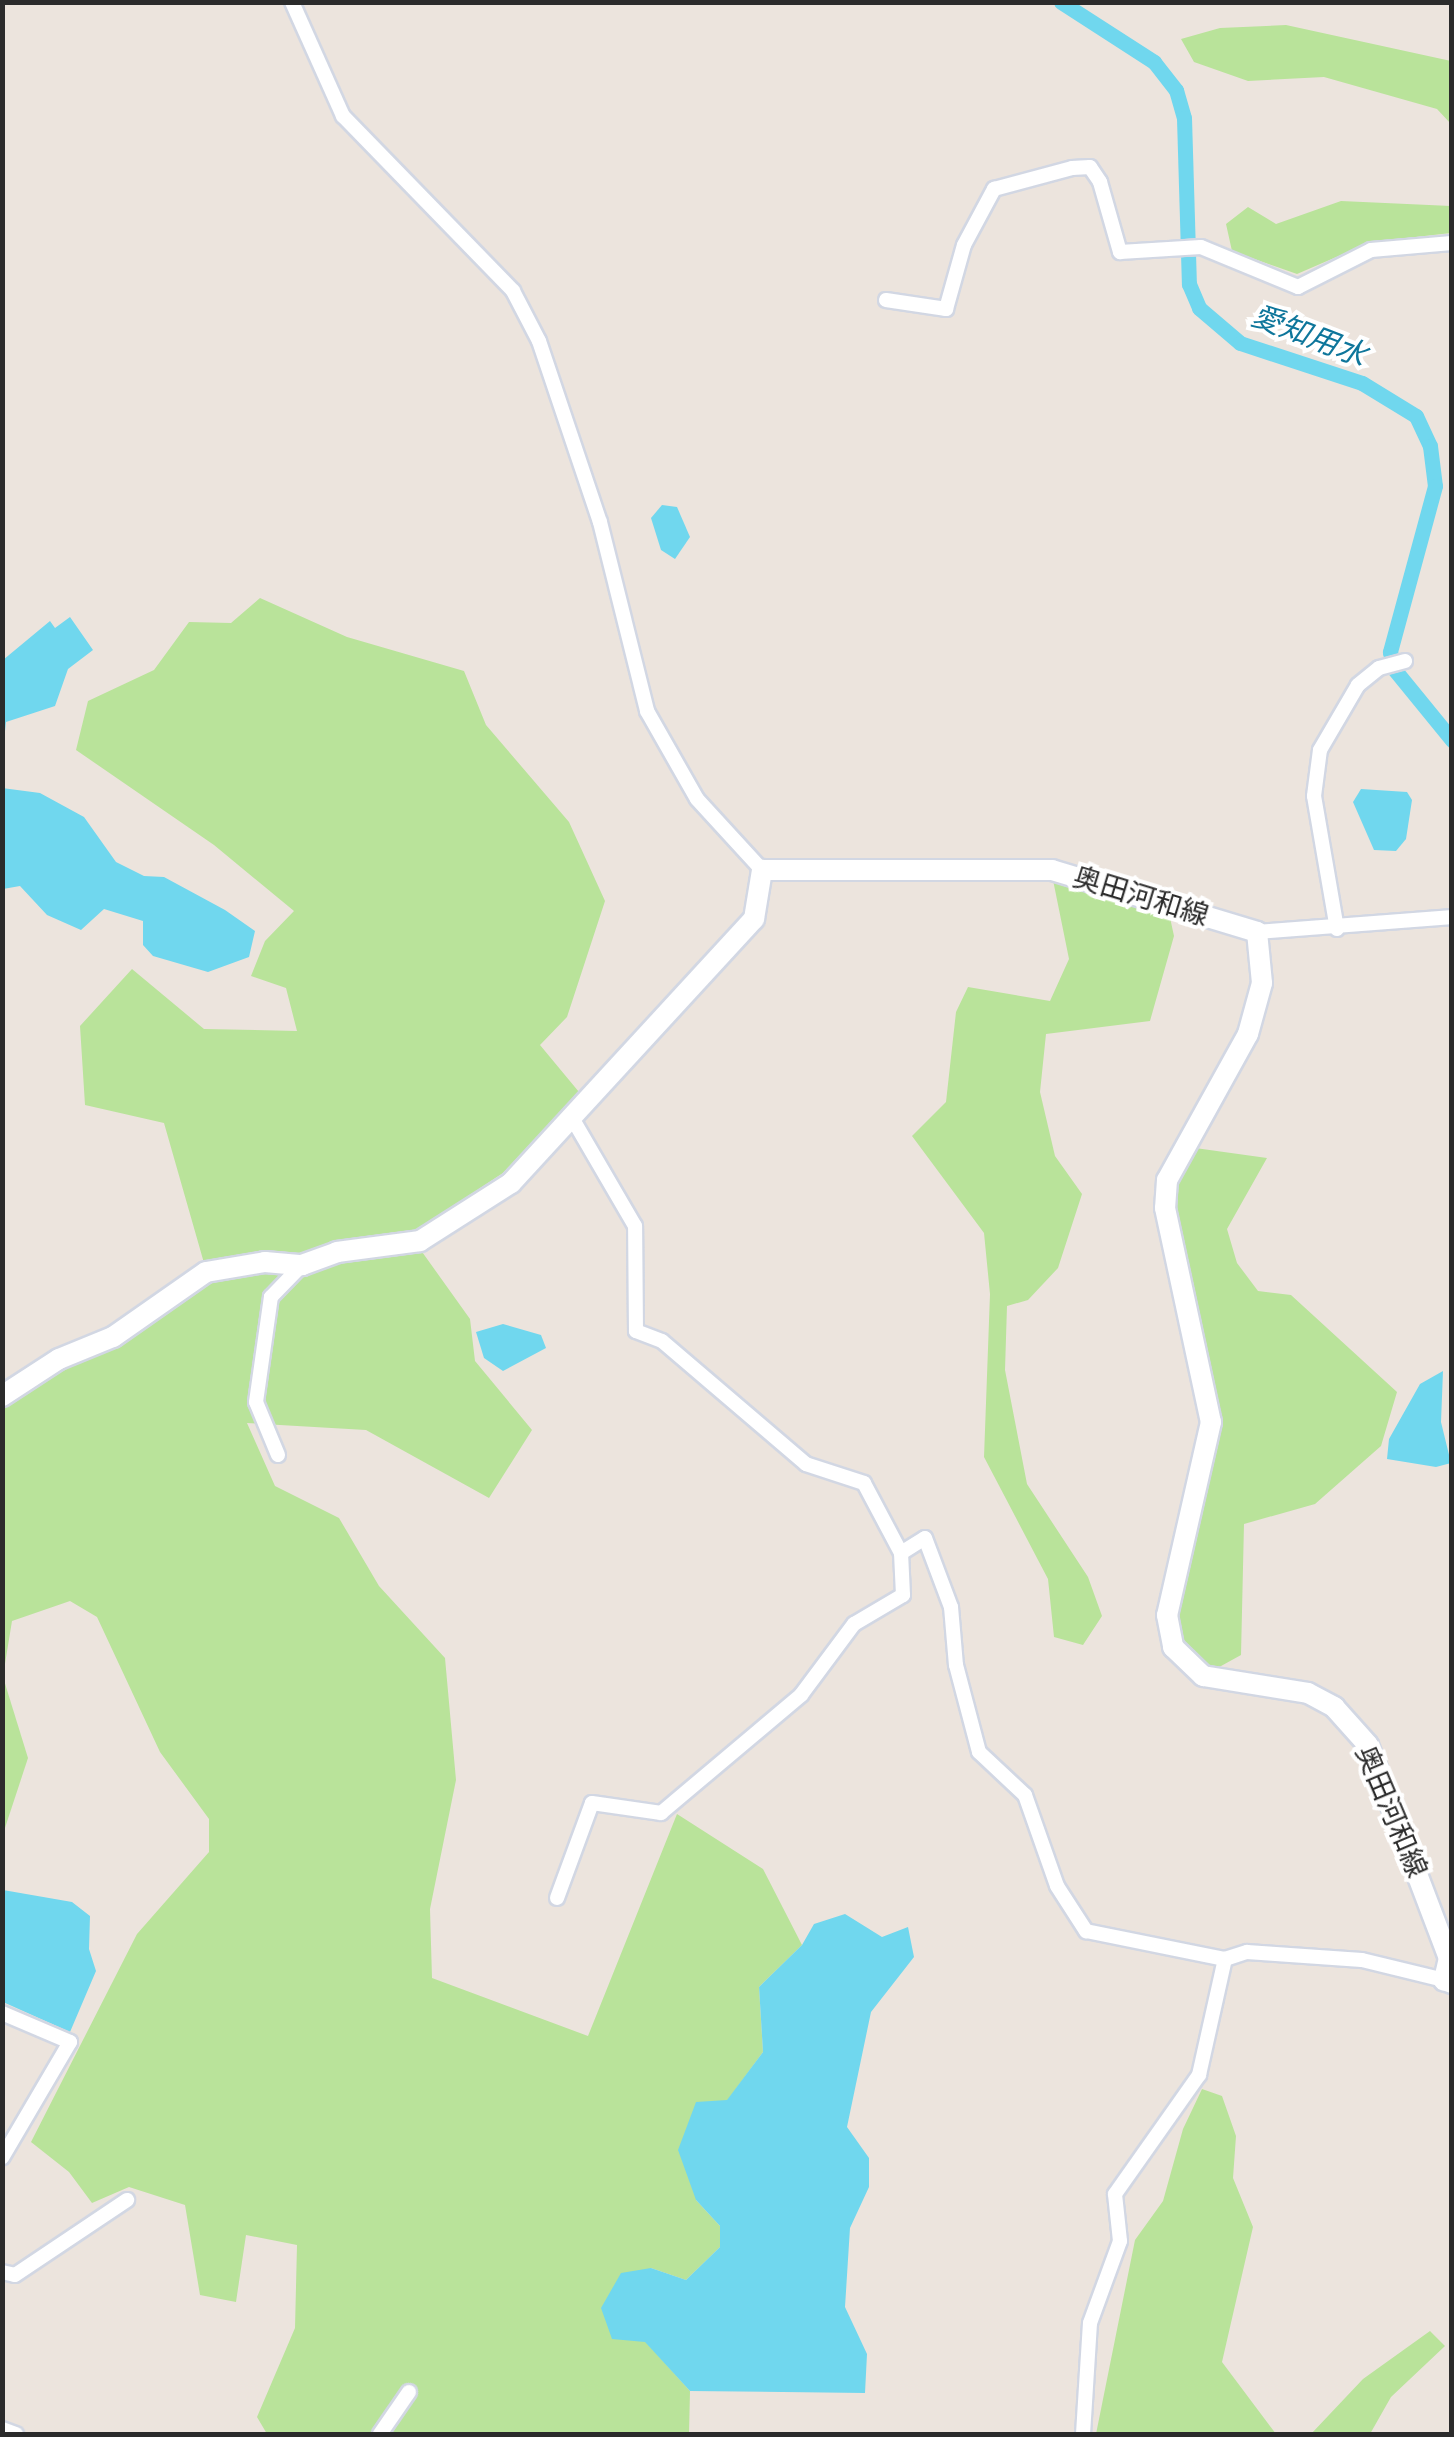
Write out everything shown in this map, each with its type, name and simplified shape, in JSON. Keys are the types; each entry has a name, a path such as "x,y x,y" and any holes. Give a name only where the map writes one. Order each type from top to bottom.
{"main road":[{"name":"奥田河和線","path":"762,870 1052,870 1257,932 1262,983 1248,1034 1167,1180 1165,1208 1211,1422 1167,1615 1173,1647 1203,1676 1308,1693 1334,1707 1368,1746 1449,1958 1448,1981"},
{"path":"2,1396 59,1359 113,1337 206,1272 265,1262 302,1265 337,1252 420,1242 511,1182 574,1121 754,919 762,870"}],"street":[{"path":"292,2 342,116 464,235 522,308 539,340 600,522 647,711 697,798 762,870"},
{"path":"886,300 946,308 964,245 994,189 1072,168 1090,167 1100,182 1120,252 1201,247 1298,287 1371,250 1452,243"},
{"path":"1337,929 1314,796 1320,750 1358,685 1379,668 1406,661"},
{"path":"1257,932 1337,929 1450,913"},
{"path":"557,1898 592,1803 662,1813 800,1695 854,1624 903,1595 902,1552 864,1484 806,1464 662,1341 636,1331 635,1226 574,1121"},
{"path":"278,1455 256,1402 271,1297 302,1265"},
{"path":"902,1552 926,1538 951,1607 956,1665 979,1752 1024,1794 1057,1886 1086,1931 1225,1959 1248,1952 1362,1960 1448,1981"},
{"path":"1083,2434 1090,2323 1120,2241 1114,2194 1199,2075 1225,1959"},
{"path":"2,2014 70,2042 2,2158"},
{"path":"2,2272 15,2275 127,2200"},
{"path":"380,2434 409,2392"},
{"path":"2,2430 16,2434"}],"green space":[{"path":"1286,25 1451,61 1451,124 1437,109 1324,77 1248,81 1194,62 1181,39 1220,28"},
{"path":"1341,201 1451,206 1451,233 1371,242 1297,274 1232,251 1226,224 1248,207 1276,224"},
{"path":"260,598 347,637 464,671 486,725 569,822 605,901 567,1017 540,1045 579,1092 503,1173 410,1235 470,1319 475,1361 532,1430 489,1498 366,1430 247,1423 275,1486 339,1518 379,1586 445,1658 456,1780 430,1909 432,1978 588,2036 677,1814 763,1869 802,1945 759,1987 763,2052 727,2101 696,2200 720,2226 720,2247 686,2280 651,2268 645,2341 690,2391 689,2434 267,2434 257,2417 295,2328 297,2245 246,2235 236,2302 200,2295 185,2205 129,2187 92,2203 69,2172 31,2142 137,1934 209,1852 209,1819 160,1752 97,1617 70,1601 12,1621 3,1676 3,1407 208,1277 164,1123 85,1105 80,1026 132,969 204,1029 297,1031 286,988 251,976 265,941 294,911 214,845 76,750 88,701 154,670 189,622 231,623"},
{"path":"1053,880 1169,913 1174,936 1150,1021 1046,1034 1040,1092 1055,1156 1082,1194 1058,1268 1028,1300 1007,1306 1005,1370 1027,1484 1088,1577 1102,1616 1083,1645 1054,1637 1048,1579 984,1457 990,1294 984,1233 912,1136 946,1102 956,1012 968,987 1050,1001 1069,959"},
{"path":"1188,1147 1267,1158 1227,1229 1237,1263 1258,1291 1291,1295 1397,1392 1381,1446 1315,1504 1244,1524 1241,1655 1212,1671 1184,1648 1175,1611 1218,1425 1170,1209"},
{"path":"3,1677 28,1758 2,1834"},
{"path":"1202,2089 1222,2096 1236,2136 1233,2178 1253,2227 1222,2362 1276,2434 1096,2434 1135,2240 1163,2201 1183,2129"},
{"path":"1430,2331 1445,2346 1391,2397 1370,2434 1311,2434 1363,2379"}],"water":[{"path":"662,505 677,507 690,537 675,559 661,550 651,518"},
{"path":"70,617 93,650 68,669 55,706 6,722 3,750 3,660 50,621 55,628"},
{"path":"2,788 40,793 84,817 116,862 144,876 164,877 225,910 255,931 249,957 208,972 153,956 143,945 143,921 104,909 81,930 47,915 20,886 3,889"},
{"path":"1361,789 1407,792 1412,800 1406,839 1396,851 1374,850 1353,802"},
{"path":"503,1324 541,1335 546,1348 503,1371 484,1358 476,1332"},
{"path":"1443,1371 1441,1422 1451,1463 1436,1467 1387,1459 1389,1439 1420,1384"},
{"path":"3,1890 72,1902 90,1916 89,1949 96,1971 70,2032 3,2002"},
{"path":"845,1914 882,1937 908,1927 914,1957 871,2012 847,2127 869,2158 869,2187 850,2228 845,2307 867,2354 865,2393 690,2391 645,2342 612,2339 601,2308 621,2273 651,2268 686,2280 720,2247 720,2226 696,2200 678,2150 696,2102 727,2100 763,2052 759,1987 802,1945 814,1924"}],"waterway":[{"name":"愛知用水","path":"1061,2 1154,62 1176,90 1184,118 1189,284 1199,308 1240,343 1362,383 1416,416 1430,446 1435,486 1390,652 1394,669 1452,740"}]}
